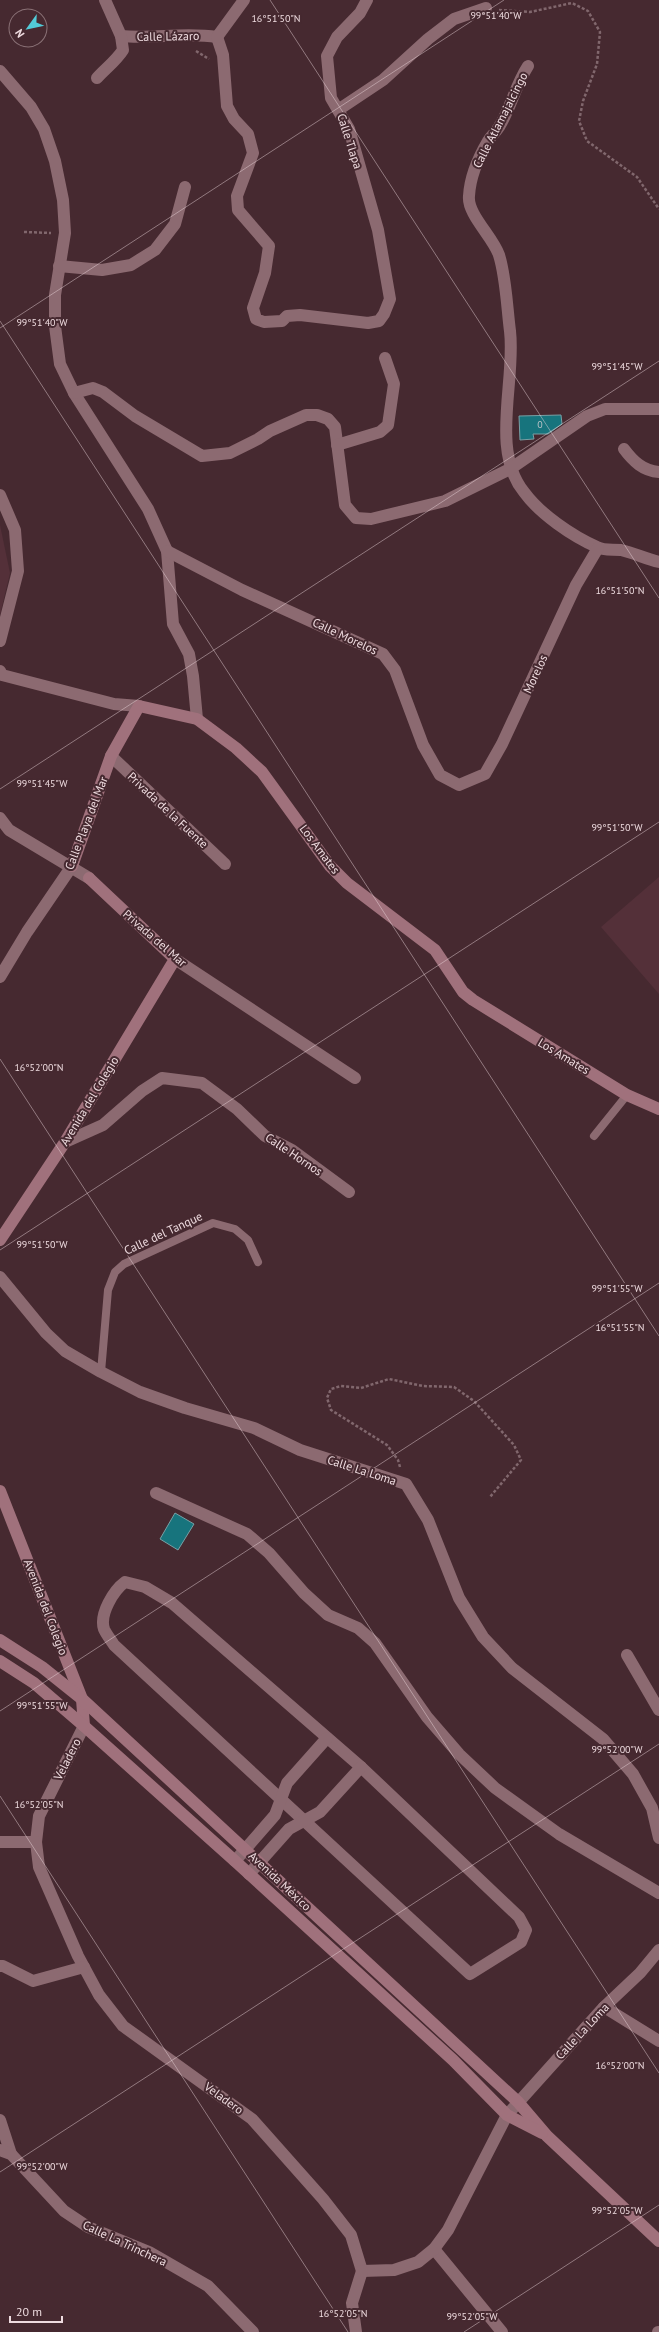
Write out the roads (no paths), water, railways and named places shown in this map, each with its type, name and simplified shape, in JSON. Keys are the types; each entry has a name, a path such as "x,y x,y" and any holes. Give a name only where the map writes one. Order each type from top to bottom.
{"main road":[{"name":"Los Amates","path":"139,706 197,719 236,748 262,772 330,866 347,883 435,950 463,992 473,1000 628,1095 659,1110"},
{"name":"Calle Playa del Mar","path":"72,866 111,756 139,706"},
{"name":"Privada del Mar","path":"89,878 175,959"},
{"name":"Avenida del Colegio","path":"0,1240 65,1142 175,959"},
{"name":"Avenida del Colegio","path":"0,1491 82,1699 84,1726"},
{"name":"Avenida México","path":"0,1640 42,1667 82,1699 518,2102 547,2136 659,2241"},
{"name":"Avenida México","path":"0,1661 34,1684 84,1726 235,1861 453,2060 507,2115 547,2136"}],"street":[{"name":"Calle Lázaro","path":"105,0 122,39 198,34 217,37 244,0"},
{"path":"338,110 331,98 327,56 337,37 360,13 367,0"},
{"name":"Calle Tlapa","path":"217,37 223,55 227,106 234,119 248,134 253,153 237,196 238,210 270,246 265,273 253,308 256,319 264,322 282,321 287,316 300,315 368,323 379,321 384,314 390,299 378,230 349,129 338,110 383,80 428,39 454,19 486,8"},
{"path":"97,78 117,59 123,50 122,39"},
{"name":"Calle Atlamajalcingo","path":"510,469 506,427 509,388 510,334 499,255 487,231 477,219 468,198 471,177 488,141 499,127 517,83 528,66"},
{"path":"0,71 31,107 44,130 55,161 63,200 65,233 59,266 54,326 60,364 74,393 148,509 167,551 173,624 189,654 193,676 197,719"},
{"path":"59,266 102,270 131,265 155,250 175,224 184,187"},
{"path":"338,445 380,432 388,425 394,384 385,358"},
{"path":"74,393 93,388 103,392 135,416 202,456 230,453 258,440 270,431 306,415 318,415 328,419 335,427 345,505 356,518 371,519 444,501 510,469 586,416 605,409 659,409"},
{"path":"624,449 634,462 650,471 659,472"},
{"path":"510,469 524,492 560,526 598,548 621,550 659,562"},
{"path":"0,495 15,530 18,571 0,640"},
{"name":"Morelos","path":"459,785 485,774 502,744 576,585 598,548"},
{"name":"Calle Morelos","path":"167,551 242,590 383,654 395,670 423,745 440,775 459,785"},
{"name":"Los Amates","path":"0,671 2,675 114,704 139,706"},
{"name":"Privada de la Fuente","path":"111,756 225,864"},
{"name":"Privada del Mar","path":"0,818 9,830 72,866 89,878"},
{"name":"Calle Playa del Mar","path":"0,977 27,932 72,866"},
{"name":"Privada del Mar","path":"175,959 356,1078"},
{"name":"Calle Hornos","path":"65,1142 103,1125 142,1091 162,1078 202,1083 237,1108 265,1136 292,1150 349,1192"},
{"name":"Calle La Loma","path":"0,1277 46,1332 65,1351 140,1392 185,1408 254,1428 300,1450 406,1484 428,1520 459,1598 483,1637 512,1668 603,1739 634,1774 652,1808 659,1838"},
{"path":"156,1493 246,1534 269,1552 304,1593 328,1615 358,1628 374,1642 427,1717 459,1754 495,1788 559,1834 659,1893"},
{"path":"125,1582 145,1587 172,1602 327,1738 361,1767 519,1917 526,1930 521,1942 470,1974 114,1645 104,1629 103,1618 116,1588 125,1582"},
{"path":"627,1655 659,1710"},
{"name":"Veladero","path":"84,1726 39,1816 36,1842 39,1867 84,1967 99,1995 124,2026 252,2119 323,2200 351,2235 362,2271"},
{"path":"235,1861 275,1815 287,1783 327,1738"},
{"path":"249,1874 289,1829 303,1819 320,1812 361,1767"},
{"path":"0,1842 36,1842"},
{"name":"Calle La Loma","path":"507,2115 604,2007 640,1973 659,1950"},
{"path":"0,1966 3,1966 33,1981 84,1967"},
{"path":"604,2007 659,2040"},
{"path":"356,2332 352,2303 362,2271 394,2270 418,2262 434,2250 448,2230 507,2115"},
{"path":"0,2120 5,2152"},
{"name":"Calle La Trinchera","path":"5,2152 64,2211 88,2227 149,2252 208,2286 253,2332"},
{"path":"434,2250 502,2332"}],"lane":[{"path":"594,1136 628,1095"},
{"name":"Calle del Tanque","path":"101,1372 108,1290 115,1272 124,1264 213,1223 235,1228 248,1240 258,1262"}]}
